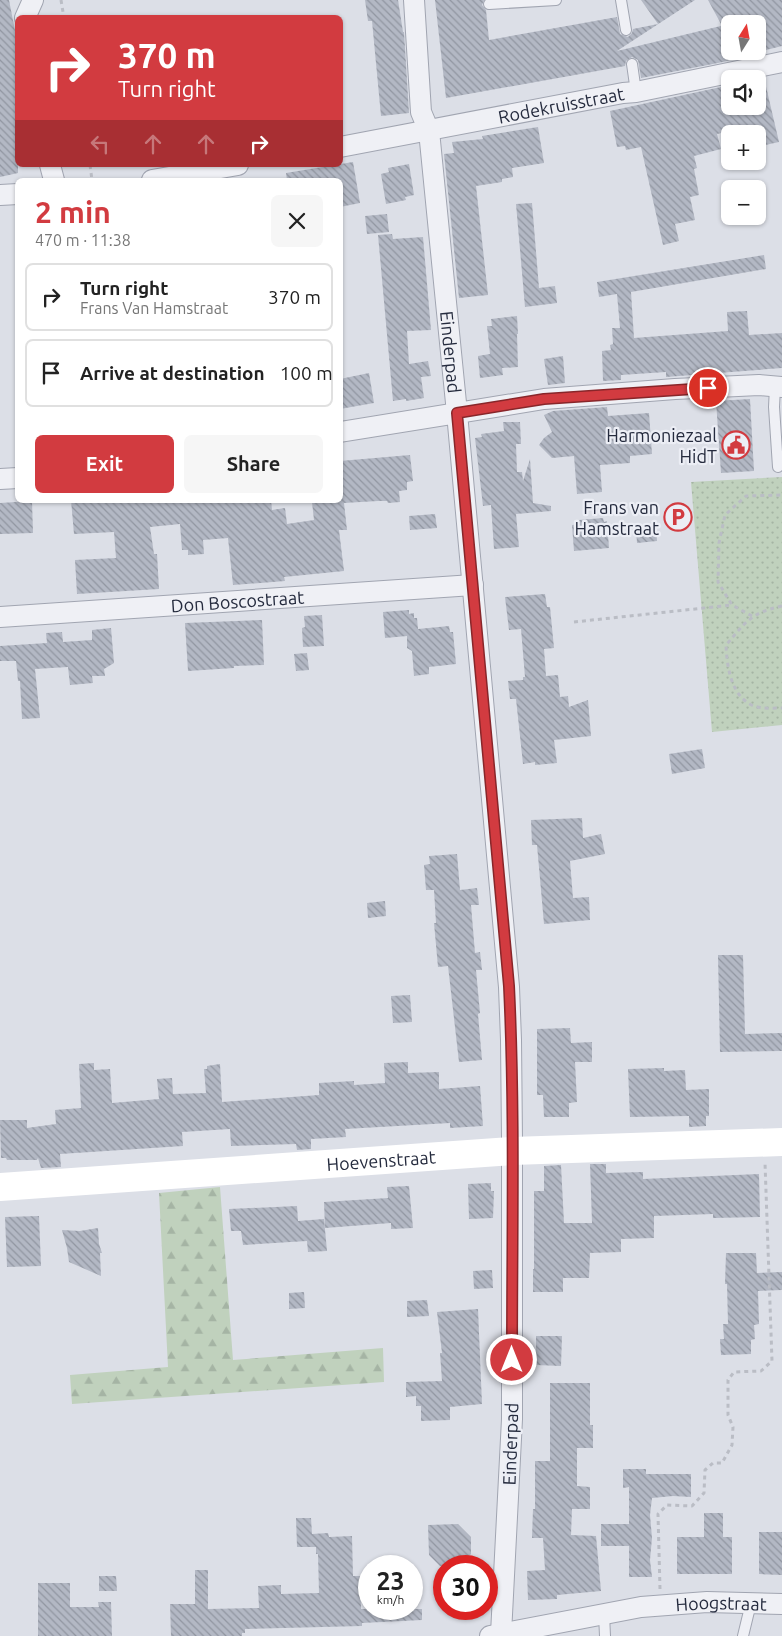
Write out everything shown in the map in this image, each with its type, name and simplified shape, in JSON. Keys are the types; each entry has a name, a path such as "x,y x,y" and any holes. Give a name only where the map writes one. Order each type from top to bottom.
{"main road":[{"name":"Hoevenstraat","path":"0,1186 512,1151 773,1142"}],"street":[{"name":"Einderpad","path":"414,0 421,112 428,131 457,413 509,986 512,1151 512,1419 496,1635"},
{"name":"Rodekruisstraat","path":"343,146 623,92 636,92 782,62"},
{"path":"163,178 227,167"},
{"path":"0,195 15,194"},
{"path":"343,432 544,399 675,389 759,385 778,387"},
{"path":"0,479 15,478"},
{"name":"Don Boscostraat","path":"0,617 473,585"},
{"name":"Hoogstraat","path":"496,1635 660,1605 706,1602 782,1604"}],"lane":[{"path":"489,4 556,0"},
{"path":"620,0 626,30"},
{"path":"632,64 636,92"},
{"path":"778,387 774,407 778,467"},
{"path":"743,1636 751,1603"},
{"path":"604,1614 605,1636"}],"path":[{"path":"61,0 64,15"},
{"path":"752,616 732,605 718,582 719,543 725,515 746,496 782,495"},
{"path":"574,622 732,605"},
{"path":"782,606 752,616 726,645 727,667 738,694 755,706 782,708"},
{"name":"Hoogstraat","path":"660,1605 658,1514 667,1505 692,1506 704,1493 705,1470 713,1463 722,1463 732,1445 733,1427 728,1415 728,1380 730,1376 734,1372 761,1371 772,1361 773,1142"}],"green space":[{"path":"782,477 782,725 712,732 691,482"},
{"path":"220,1187 233,1360 383,1348 384,1382 72,1404 70,1375 168,1367 159,1193"}],"building":[{"path":"0,0 9,0 15,31 15,167 18,167 18,173 0,177"},
{"path":"365,0 398,0 404,32 409,113 381,116 372,21 368,21"},
{"path":"435,0 484,0 482,5 486,10 489,40 617,17 620,34 628,37 633,29 658,24 641,0 695,0 617,51 721,26 721,60 730,60 641,78 638,60 632,57 626,61 625,66 446,98"},
{"path":"708,0 782,0 782,46 766,50 766,15 721,15 721,24"},
{"path":"721,87 721,115 766,115 766,87 779,142 766,145 766,125 721,125 721,133 717,134 721,149 694,156 697,168 694,169 699,195 690,197 695,220 675,224 679,241 663,245 641,147 626,150 625,146 617,147 610,111"},
{"path":"538,127 544,163 512,168 513,177 502,179 502,182 476,186 488,295 459,298 444,154 454,153 452,142 483,139 482,136"},
{"path":"353,162 360,203 343,206 343,178 287,178 286,173 323,167 343,167 343,164"},
{"path":"409,164 414,195 405,197 406,200 386,204 381,174 389,172 388,168"},
{"path":"532,203 539,288 555,286 557,303 525,307 516,204"},
{"path":"387,214 389,232 367,234 365,216"},
{"path":"392,234 393,239 423,237 431,330 407,331 409,364 428,361 431,376 421,377 424,398 406,401 406,399 393,401 378,235"},
{"path":"764,255 766,269 631,292 634,338 728,331 727,312 747,311 749,335 782,333 782,368 666,377 666,372 621,375 621,380 603,381 602,351 611,350 610,345 613,344 612,328 620,328 617,294 599,297 597,282"},
{"path":"517,316 518,367 502,368 503,375 480,378 478,356 490,354 487,326 492,326 491,319"},
{"path":"563,356 565,383 548,385 544,359"},
{"path":"369,373 374,403 343,408 343,378"},
{"name":"Harmoniezaal HidT","path":"750,399 754,471 721,473 716,401"},
{"path":"607,407 608,416 649,413 652,454 630,456 630,463 600,465 602,492 577,494 574,456 552,458 539,445 552,432 544,415 553,411"},
{"path":"503,422 520,422 521,444 516,444 517,472 522,472 523,481 530,459 533,503 551,506 551,511 516,514 519,547 494,549 491,505 483,506 475,438 482,437 481,434 504,431"},
{"path":"410,455 413,481 407,482 407,490 399,491 400,502 344,503 347,530 339,530 344,571 284,577 285,581 233,585 228,538 203,540 204,554 188,555 188,550 182,550 180,524 150,527 154,554 157,554 159,589 77,594 75,560 116,558 114,532 74,534 71,503 271,503 272,510 285,508 287,524 314,520 312,503 343,503 343,461"},
{"path":"0,503 32,503 33,533 0,534"},
{"path":"435,514 437,528 410,530 409,516"},
{"path":"603,518 604,522 607,521 609,548 574,551 572,525 579,524 579,520"},
{"path":"656,527 657,541 637,543 636,528"},
{"path":"545,594 547,607 550,607 554,648 544,649 546,676 558,675 560,697 568,696 569,707 588,700 591,736 554,740 557,763 535,765 535,762 523,764 516,699 510,699 508,681 523,680 523,677 525,677 521,629 509,630 505,597"},
{"path":"409,610 409,614 414,613 414,618 417,618 418,629 449,626 450,632 453,632 456,664 429,667 429,674 414,676 412,651 407,648 407,636 385,638 383,612"},
{"path":"322,615 324,646 303,647 302,628 305,627 304,616"},
{"path":"262,620 264,665 188,671 185,623"},
{"path":"111,628 114,663 104,669 105,676 92,676 93,683 70,685 68,667 35,669 40,718 22,719 20,681 18,681 16,661 0,661 0,646 47,643 46,633 62,632 63,642 92,640 92,630"},
{"path":"307,653 309,670 296,671 294,654"},
{"path":"702,749 705,768 672,774 669,754"},
{"path":"582,818 583,838 601,834 605,854 570,861 573,898 589,897 590,920 544,924 537,845 532,845 531,820"},
{"path":"457,854 460,890 477,888 479,905 471,905 475,953 480,952 482,970 476,970 482,1060 459,1062 448,966 438,967 434,923 436,923 434,890 426,890 424,865 430,864 429,856"},
{"path":"385,901 386,916 368,918 367,903"},
{"path":"718,955 743,955 745,1034 782,1033 782,1051 720,1052"},
{"path":"410,995 412,1022 393,1023 391,996"},
{"path":"570,1028 571,1043 592,1042 592,1062 575,1062 577,1102 569,1103 569,1117 544,1117 543,1095 537,1095 537,1029"},
{"path":"408,1062 408,1073 439,1072 439,1089 480,1086 483,1126 450,1128 450,1123 345,1129 346,1137 311,1139 311,1149 297,1150 296,1144 231,1146 230,1129 182,1132 183,1146 60,1154 61,1167 41,1168 38,1158 37,1160 7,1160 6,1158 1,1158 0,1120 27,1120 27,1128 56,1124 55,1110 81,1108 79,1064 94,1063 94,1070 110,1069 112,1103 159,1099 157,1079 172,1078 173,1094 206,1093 204,1069 207,1069 207,1066 220,1064 222,1102 319,1095 319,1083 354,1081 354,1085 385,1083 384,1063"},
{"path":"664,1068 664,1071 685,1070 686,1090 709,1089 709,1116 706,1116 706,1126 689,1127 689,1116 630,1117 628,1069"},
{"path":"590,1164 606,1164 606,1173 643,1172 643,1179 759,1174 760,1217 713,1218 713,1214 654,1216 654,1238 621,1239 621,1252 590,1253 589,1278 563,1278 563,1292 533,1292 534,1191 544,1191 544,1166 561,1165 564,1223 592,1223"},
{"path":"491,1183 491,1191 494,1191 493,1218 469,1219 468,1184"},
{"path":"409,1186 413,1228 391,1229 391,1223 325,1228 324,1202 388,1198 387,1187"},
{"path":"297,1206 298,1221 324,1219 327,1251 308,1252 307,1241 243,1245 241,1231 231,1231 229,1209"},
{"path":"39,1216 41,1266 7,1267 5,1217"},
{"path":"98,1228 99,1244 102,1253 100,1253 101,1276 69,1262 62,1230 80,1231"},
{"path":"726,1253 756,1253 757,1273 782,1272 782,1290 758,1291 759,1324 754,1325 755,1339 751,1340 751,1354 721,1355 720,1339 724,1339 723,1324 728,1324 727,1284 725,1284"},
{"path":"492,1270 493,1288 474,1289 473,1271"},
{"path":"304,1292 305,1308 289,1309 289,1293"},
{"path":"427,1300 429,1316 407,1317 407,1301"},
{"path":"478,1309 482,1404 450,1407 450,1420 421,1421 421,1406 416,1406 416,1396 406,1397 406,1382 442,1381 440,1353 442,1353 437,1312"},
{"path":"536,1336 562,1336 561,1366 536,1365"},
{"path":"550,1383 590,1383 590,1425 593,1425 593,1448 577,1448 577,1486 590,1487 590,1509 572,1509 571,1535 596,1536 601,1591 557,1595 557,1599 528,1600 527,1571 545,1570 543,1538 532,1538 533,1509 535,1509 535,1461 550,1461"},
{"path":"623,1469 646,1469 646,1474 691,1474 691,1497 652,1498 650,1560 652,1577 629,1577 629,1546 601,1546 601,1524 629,1524 629,1487 623,1488"},
{"path":"704,1513 723,1513 723,1537 732,1537 732,1574 677,1574 677,1537 704,1537"},
{"path":"296,1518 311,1518 312,1534 328,1533 329,1537 352,1536 353,1576 358,1576 358,1620 422,1620 362,1623 362,1626 245,1629 245,1633 242,1633 242,1636 171,1636 170,1604 195,1604 195,1570 208,1570 208,1609 259,1608 258,1586 281,1585 281,1594 319,1593 318,1554 316,1554 316,1547 297,1547"},
{"path":"458,1524 471,1537 471,1554 433,1555 433,1559 429,1555 428,1525"},
{"path":"759,1532 782,1532 782,1575 759,1574"},
{"path":"99,1576 116,1576 117,1591 99,1591"},
{"path":"38,1583 70,1583 70,1607 99,1607 98,1602 111,1602 112,1636 38,1636"}],"place":[{"name":"Harmoniezaal HidT","path":"736,445"},
{"name":"Frans van Hamstraat","path":"678,517"}],"route":[{"path":"512,1360 512,1140 509,986 457,413 544,399 708,388"}]}
